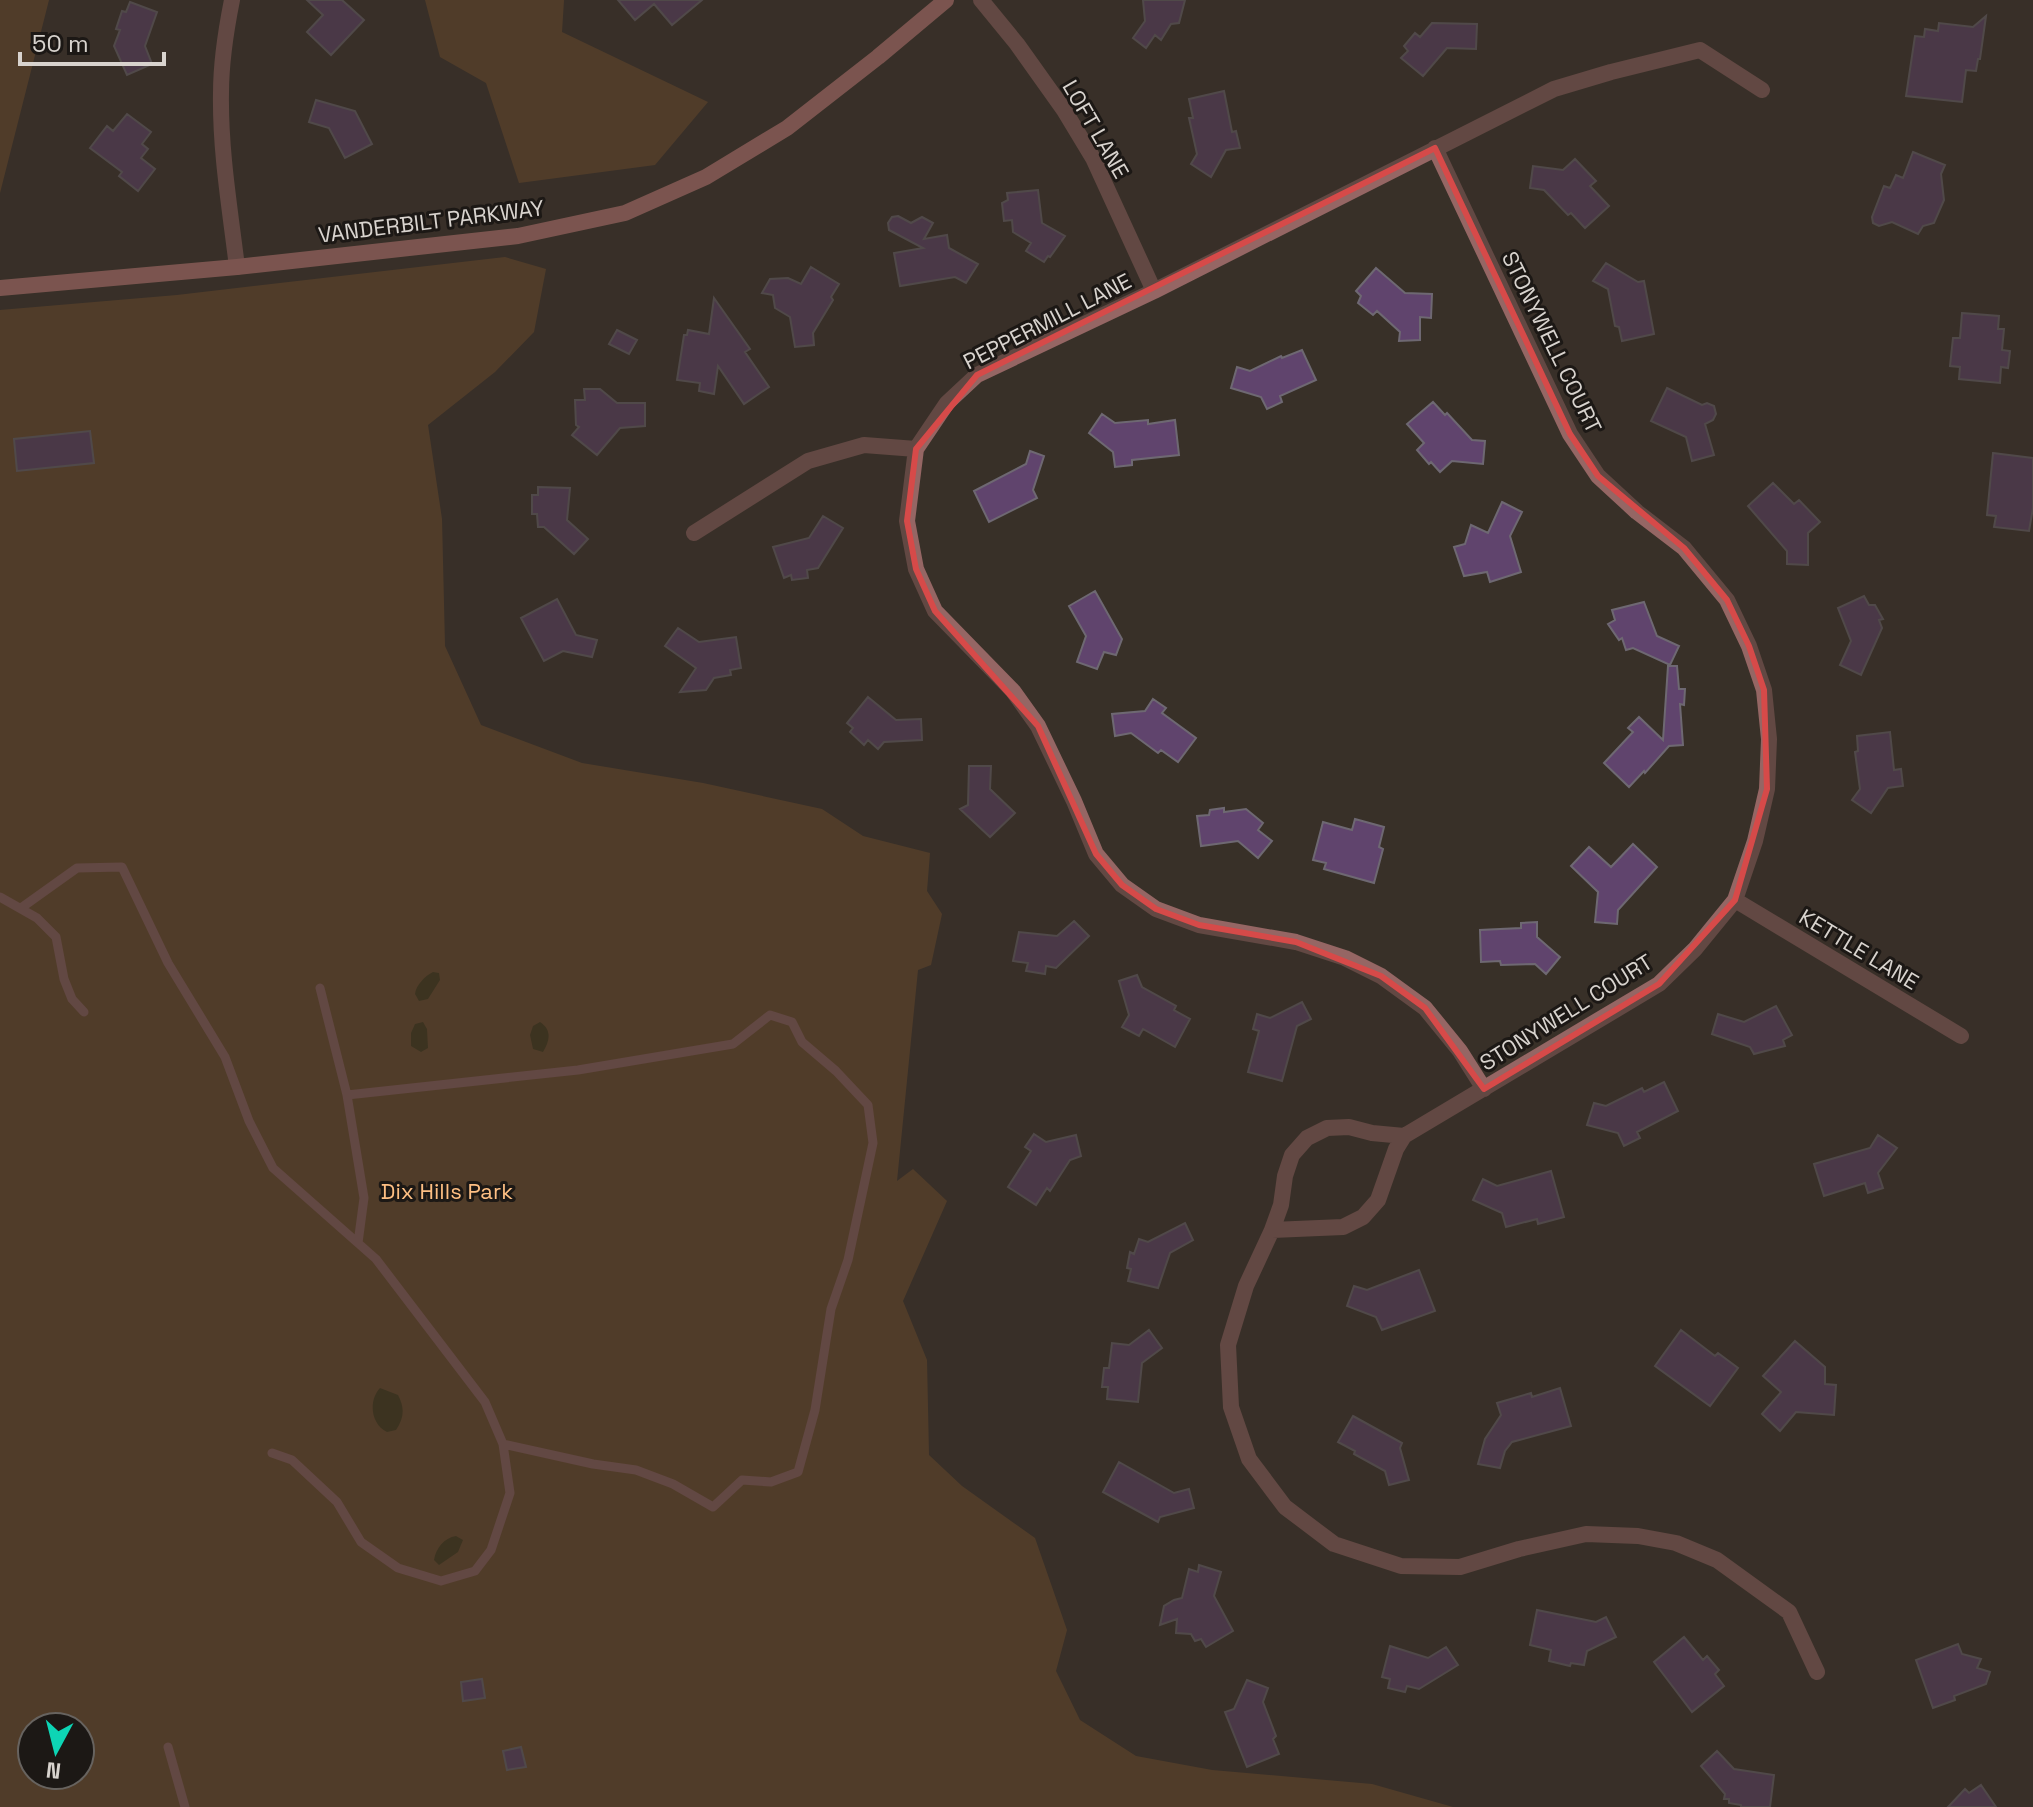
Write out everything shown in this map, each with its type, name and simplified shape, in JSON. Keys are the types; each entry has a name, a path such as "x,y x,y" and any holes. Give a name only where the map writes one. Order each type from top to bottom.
{"main road":[{"name":"VANDERBILT PARKWAY","path":"0,288 237,267 518,236 625,213 706,177 787,128 946,0"}],"street":[{"path":"232,0 221,92 224,160 237,267"},
{"name":"LOFT LANE","path":"981,0 1017,44 1093,158 1154,291"},
{"name":"PEPPERMILL LANE","path":"1484,1089 1460,1051 1425,1008 1381,976 1345,958 1296,942 1199,925 1156,909 1122,885 1096,854 1038,726 1013,691 935,611 916,569 907,521 916,449 947,403 977,375 1154,291 1554,89 1700,50 1762,90"},
{"name":"STONYWELL COURT","path":"1404,1136 1659,984 1695,949 1735,900 1755,841 1767,789 1769,739 1764,690 1749,646 1727,600 1684,548 1637,512 1598,476 1570,434 1435,148"},
{"path":"694,533 808,461 864,445 916,449"},
{"name":"KETTLE LANE","path":"1735,900 1961,1036"},
{"path":"1272,1230 1343,1227 1363,1217 1378,1200 1396,1149 1404,1136 1349,1127 1327,1128 1307,1138 1292,1155 1281,1205 1246,1286 1228,1345 1231,1407 1249,1459 1285,1507 1334,1544 1401,1566 1460,1567 1519,1549 1586,1534 1638,1536 1676,1543 1717,1560 1789,1612 1817,1672"}],"lane":[{"path":"21,908 77,868 122,867 168,963 225,1057 249,1121 273,1168 376,1259 485,1402 503,1444 510,1493 491,1550 475,1571 441,1581 398,1568 361,1542 337,1502 292,1460 272,1453"},
{"path":"0,897 37,918 56,937 68,989 72,999 84,1012"},
{"path":"320,988 347,1095 364,1198 358,1243"},
{"path":"347,1095 578,1070 733,1044 770,1015 792,1022 802,1042 836,1071 868,1105 873,1143 848,1260 831,1309 815,1410 798,1472 771,1482 742,1480 713,1507 673,1484 636,1470 503,1444"},
{"path":"168,1747 185,1807"}],"highlighted area":[{"path":"1435,148 1570,434 1598,476 1684,548 1727,600 1749,646 1764,690 1767,789 1735,900 1659,984 1484,1089 1425,1008 1381,976 1296,942 1199,925 1156,909 1122,885 1096,854 1038,726 935,611 916,569 907,521 916,449 977,375"}],"green space":[{"path":"0,0 49,0 0,193"},
{"path":"425,0 564,0 562,32 708,102 655,165 519,183 486,83 440,57"},
{"name":"Dix Hills Park","path":"505,257 546,269 534,332 495,372 428,425 442,519 445,646 481,725 582,763 703,783 822,809 863,836 930,853 927,891 942,914 931,965 918,970 897,1181 913,1169 947,1201 903,1301 927,1360 929,1455 962,1486 1035,1538 1067,1630 1056,1671 1080,1720 1136,1756 1212,1770 1372,1784 1453,1807 0,1807 0,310 177,295"}],"sand":[{"path":"433,972 439,973 440,980 428,999 419,1001 415,994 417,987"},
{"path":"423,1022 427,1029 428,1048 421,1052 411,1046 411,1033 415,1024"},
{"path":"540,1022 547,1028 549,1036 543,1052 533,1049 530,1035 533,1026"},
{"path":"380,1388 398,1395 402,1404 403,1413 396,1430 387,1432 377,1424 373,1406"},
{"path":"456,1536 463,1540 458,1552 439,1565 434,1560 439,1548 444,1541"}],"building":[{"path":"307,0 342,0 364,20 331,55 307,32 323,15"},
{"path":"618,0 702,0 672,25 654,4 635,20"},
{"path":"1143,0 1185,0 1179,23 1171,24 1161,40 1155,35 1146,48 1133,38 1145,21"},
{"path":"130,2 157,12 145,46 152,64 127,75 114,46 122,11 126,12"},
{"path":"1986,16 1980,59 1976,71 1966,70 1962,102 1906,96 1915,36 1924,37 1925,29 1938,31 1939,23 1973,27"},
{"path":"1432,23 1477,24 1476,49 1447,48 1423,76 1401,58 1408,51 1404,46 1415,33 1420,37"},
{"path":"1224,91 1232,132 1236,131 1240,148 1226,150 1211,177 1191,164 1197,154 1189,118 1193,118 1189,99"},
{"path":"316,100 355,111 372,144 345,158 329,128 309,122"},
{"path":"127,114 151,132 142,144 148,149 141,158 155,169 138,191 119,176 122,172 90,148 107,126 113,131"},
{"path":"1913,152 1945,165 1941,174 1944,200 1934,223 1923,226 1918,234 1892,222 1879,226 1873,223 1872,217 1884,186 1890,188 1896,175 1903,178"},
{"path":"1575,159 1596,181 1590,186 1609,206 1585,228 1544,190 1530,188 1533,166 1563,170"},
{"path":"1038,190 1042,223 1065,236 1044,262 1026,251 1031,243 1013,232 1012,220 1004,221 1002,203 1008,200 1007,193"},
{"path":"898,216 911,223 922,217 933,223 924,239 947,235 949,248 978,264 966,283 955,277 900,286 894,253 923,248 889,230 888,223 892,217"},
{"path":"1606,263 1638,282 1644,281 1654,334 1622,341 1619,327 1615,326 1608,289 1593,281"},
{"path":"811,267 839,284 813,333 814,345 795,347 790,317 775,308 773,295 762,293 770,279 788,278 801,284"},
{"path":"1376,268 1405,293 1432,294 1431,318 1420,317 1420,340 1399,341 1400,332 1377,311 1373,315 1358,303 1361,296 1356,291"},
{"path":"714,298 750,349 745,352 769,387 744,404 718,366 714,394 699,391 700,383 677,380 684,335 688,330 709,334"},
{"path":"1962,313 1999,316 1998,329 2004,329 2002,350 2010,351 2008,368 2001,367 2000,383 1959,379 1960,367 1950,366 1953,338 1960,338"},
{"path":"617,330 637,340 629,354 609,344"},
{"path":"1302,350 1316,380 1280,396 1282,402 1267,409 1261,397 1231,388 1237,367 1250,371"},
{"path":"1667,388 1702,405 1707,403 1714,406 1716,414 1713,420 1705,424 1714,455 1692,461 1686,437 1651,421"},
{"path":"584,389 600,389 617,403 645,403 645,426 620,428 597,455 572,435 579,427 576,425 575,400 585,400"},
{"path":"1433,402 1472,440 1485,441 1483,464 1452,461 1440,472 1417,450 1424,443 1407,424"},
{"path":"1102,414 1115,423 1148,420 1148,424 1175,420 1179,455 1132,460 1132,465 1115,467 1113,452 1089,433"},
{"path":"90,431 94,463 17,471 14,439"},
{"path":"1030,451 1044,456 1033,490 1037,498 989,522 974,491 1026,464"},
{"path":"1993,453 2033,458 2033,508 2029,531 1994,527 1996,516 1987,515"},
{"path":"1773,483 1794,504 1799,500 1820,522 1808,533 1808,565 1787,564 1787,551 1748,506"},
{"path":"538,487 570,488 567,520 588,539 574,554 544,527 538,527 537,514 532,514 532,495 538,495"},
{"path":"1502,502 1522,512 1510,536 1521,572 1490,582 1487,572 1464,576 1454,547 1465,544 1471,525 1488,533"},
{"path":"823,516 843,528 818,568 807,570 808,578 792,580 791,575 784,578 773,547 809,538"},
{"path":"1095,591 1122,639 1116,655 1104,652 1097,669 1077,662 1086,636 1069,606"},
{"path":"1864,596 1869,605 1875,605 1883,619 1879,620 1882,628 1861,675 1840,665 1851,641 1838,608"},
{"path":"557,599 576,635 597,640 592,657 563,651 544,661 521,618"},
{"path":"1644,602 1657,636 1679,646 1670,665 1633,648 1626,650 1622,638 1619,640 1608,624 1615,620 1612,610"},
{"path":"678,628 699,642 736,637 741,668 730,670 731,675 714,678 706,690 680,692 696,668 665,646"},
{"path":"1668,666 1677,666 1679,689 1685,689 1684,705 1680,704 1683,745 1669,746 1629,787 1604,763 1633,732 1628,728 1639,717 1663,740"},
{"path":"868,697 896,720 921,719 922,740 884,742 878,749 868,740 864,745 850,732 853,728 847,723"},
{"path":"1153,699 1166,708 1162,713 1196,738 1178,762 1161,750 1158,753 1131,733 1115,736 1112,714 1145,711"},
{"path":"1890,732 1894,770 1901,769 1903,786 1888,788 1871,813 1852,800 1860,789 1855,752 1858,751 1857,736"},
{"path":"969,766 991,766 990,789 1015,813 990,837 960,809 968,805"},
{"path":"1224,808 1224,812 1246,809 1263,823 1258,830 1272,841 1258,858 1238,841 1201,846 1197,816 1209,815 1210,810"},
{"path":"1355,819 1384,827 1379,847 1383,849 1374,883 1324,869 1326,863 1313,860 1323,822 1352,830"},
{"path":"1633,844 1657,867 1618,910 1617,924 1595,922 1598,892 1571,866 1589,847 1611,867"},
{"path":"1074,921 1089,936 1056,968 1046,966 1045,974 1026,971 1028,963 1013,961 1019,932 1057,936"},
{"path":"1537,922 1537,937 1560,957 1546,974 1535,964 1481,962 1480,930 1521,928 1521,923"},
{"path":"1137,975 1142,987 1176,1006 1174,1010 1190,1019 1175,1047 1143,1029 1139,1036 1122,1027 1129,1015 1119,981"},
{"path":"1302,1002 1311,1019 1297,1026 1282,1081 1248,1072 1259,1031 1253,1029 1257,1014 1270,1018"},
{"path":"1776,1006 1792,1035 1783,1040 1785,1046 1754,1054 1750,1047 1712,1034 1718,1014 1744,1022"},
{"path":"1664,1082 1678,1111 1637,1132 1640,1138 1624,1146 1618,1133 1587,1125 1594,1103 1606,1106 1642,1088 1644,1092"},
{"path":"1034,1134 1046,1142 1076,1135 1081,1156 1070,1160 1050,1191 1047,1188 1036,1205 1008,1187 1031,1151 1025,1147"},
{"path":"1878,1135 1897,1148 1878,1173 1883,1188 1868,1193 1865,1183 1824,1196 1814,1164 1870,1148"},
{"path":"1551,1171 1564,1217 1538,1224 1537,1219 1506,1227 1502,1213 1473,1200 1483,1179 1497,1186"},
{"path":"1185,1223 1193,1240 1170,1253 1158,1288 1128,1281 1130,1252 1134,1254 1139,1239 1148,1242"},
{"path":"1419,1270 1435,1311 1382,1330 1376,1317 1347,1306 1354,1286 1367,1290"},
{"path":"1149,1330 1162,1348 1142,1363 1138,1402 1107,1399 1108,1387 1102,1387 1104,1368 1109,1368 1112,1343 1129,1345"},
{"path":"1681,1330 1715,1356 1718,1353 1738,1368 1710,1406 1655,1366"},
{"path":"1795,1341 1825,1367 1825,1384 1836,1385 1834,1415 1796,1412 1780,1431 1762,1414 1781,1392 1763,1376"},
{"path":"1560,1388 1571,1426 1512,1442 1505,1451 1500,1468 1478,1464 1485,1439 1501,1415 1497,1403"},
{"path":"1353,1416 1402,1443 1400,1448 1409,1480 1389,1485 1385,1471 1338,1442"},
{"path":"1119,1462 1174,1493 1189,1489 1194,1508 1160,1517 1158,1522 1103,1492"},
{"path":"1199,1565 1221,1572 1214,1596 1233,1631 1206,1647 1201,1639 1195,1641 1191,1634 1176,1633 1177,1619 1160,1625 1164,1606 1182,1598 1189,1569 1198,1572"},
{"path":"1537,1610 1596,1622 1606,1617 1616,1637 1587,1651 1584,1665 1571,1663 1570,1666 1549,1661 1551,1650 1530,1645"},
{"path":"1684,1637 1703,1660 1707,1656 1719,1670 1715,1674 1724,1686 1692,1712 1654,1662"},
{"path":"1958,1644 1962,1654 1981,1659 1977,1668 1990,1672 1986,1684 1933,1708 1916,1660"},
{"path":"1390,1646 1428,1658 1446,1647 1458,1665 1419,1689 1407,1686 1405,1692 1388,1688 1390,1679 1382,1677"},
{"path":"482,1679 485,1698 463,1701 461,1682"},
{"path":"1247,1680 1268,1688 1263,1702 1276,1736 1273,1739 1279,1754 1247,1767 1225,1712 1234,1709"},
{"path":"521,1747 526,1767 507,1770 503,1751"},
{"path":"1717,1751 1734,1769 1774,1775 1770,1807 1741,1807 1724,1799 1725,1794 1701,1766"},
{"path":"1981,1785 1996,1807 1948,1807 1965,1789 1969,1793"}]}
